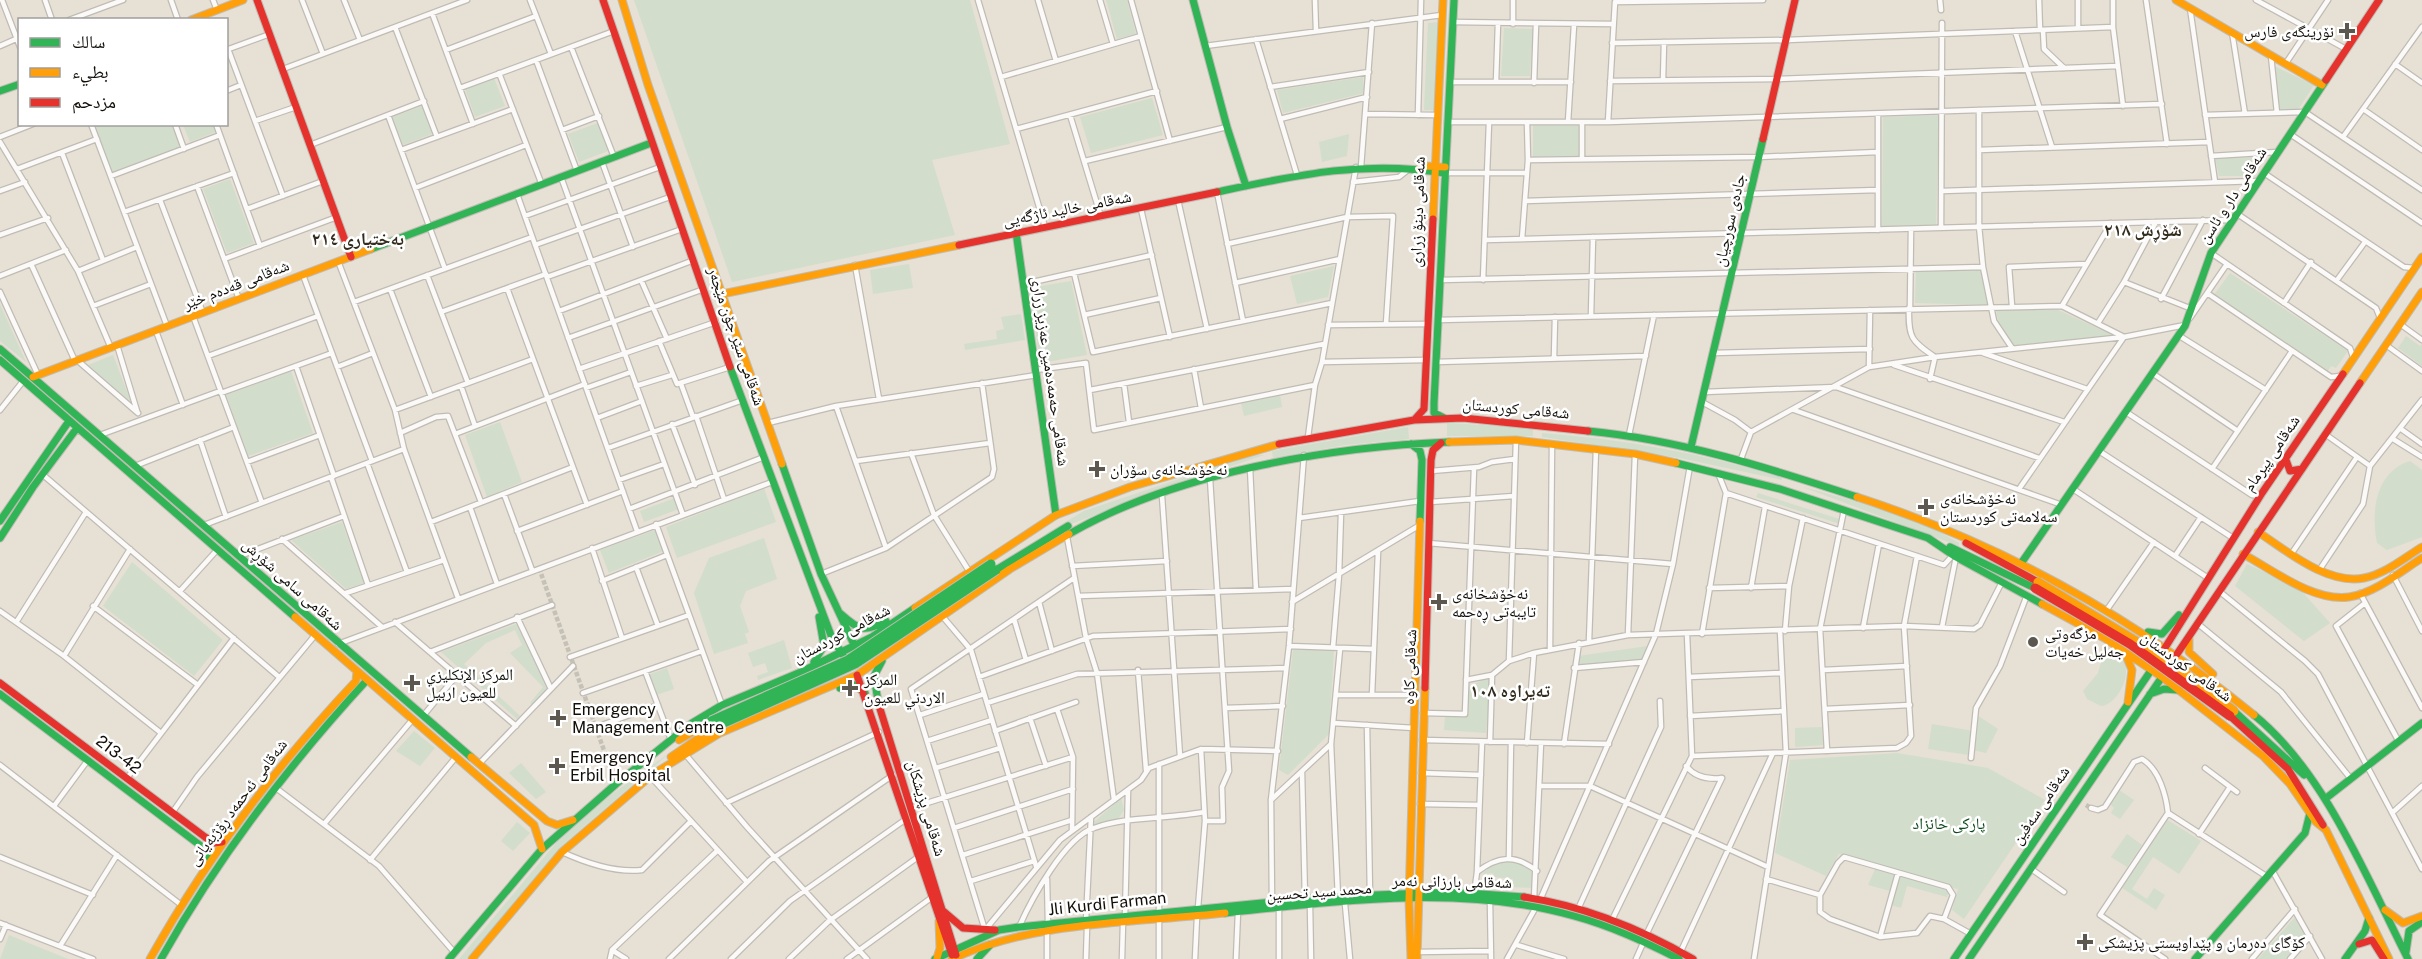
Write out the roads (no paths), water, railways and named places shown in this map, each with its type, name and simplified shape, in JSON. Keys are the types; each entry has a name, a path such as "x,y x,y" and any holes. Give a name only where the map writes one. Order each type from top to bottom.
{"main road":[{"path":"196,18 243,0"},
{"path":"257,0 351,256"},
{"name":"شەقامی سێر جۆن مێجەر","path":"603,0 730,367 814,597 833,640 869,672"},
{"name":"شەقامی سێر جۆن مێجەر","path":"622,0 648,85 821,574 847,634 850,654 858,678"},
{"path":"1193,0 1227,127 1246,186"},
{"name":"شەقامی دینۆ زراری","path":"1431,361 1427,324 1443,0"},
{"name":"شەقامی دینۆ زراری","path":"1429,404 1431,361 1438,320 1454,0"},
{"name":"جادەی سورچیان","path":"1691,447 1796,0"},
{"path":"2176,0 2322,85"},
{"name":"شەقامی دار و ئاسن","path":"2022,562 2185,326 2211,253 2379,0"},
{"path":"625,66 633,72 642,64"},
{"path":"633,90 633,86 639,81 648,85"},
{"path":"0,91 18,85"},
{"name":"شەقامی قەدەم خێر","path":"32,377 651,143"},
{"name":"شەقامی خالید ئاژگەیی","path":"722,294 855,264 1141,209 1297,175 1358,167 1445,170"},
{"name":"شەقامی حەمەدەمین عەزیز زراری","path":"1016,232 1056,515"},
{"name":"شەقامی پیرمام","path":"2152,669 2233,538 2256,496 2286,460 2352,353 2380,320 2409,267 2422,257"},
{"name":"شەقامی پیرمام","path":"2162,677 2422,292"},
{"name":"شەقامی سامی شۆڕش","path":"0,349 240,556 266,585 357,672 534,825 539,833 543,849"},
{"name":"شەقامی سامی شۆڕش","path":"0,360 32,377 69,421 217,550 266,585 338,644 550,823 559,825 573,820"},
{"path":"1413,420 1423,413 1429,404 1434,412 1444,418"},
{"name":"شەقامی کوردستان","path":"451,955 543,849 573,820 692,723 722,705 821,662 850,654 938,592 1056,515 1091,501 1267,447 1308,437 1413,420 1444,418 1544,424 1629,435 1741,459 1875,501 2022,562 2165,647 2268,726 2299,761 2324,796 2407,957"},
{"path":"0,521 69,421"},
{"path":"1541,442 1535,438 1533,431 1544,424"},
{"path":"0,538 42,474 77,428"},
{"name":"شەقامی کوردستان","path":"994,567 1063,529 1210,479 1304,455 1411,444 1516,440 1635,454 1717,472 1845,510 1928,538 1993,566 2172,663 2232,714 2274,745 2324,796"},
{"path":"1411,444 1418,447 1425,458 1445,442"},
{"path":"1267,447 1271,462"},
{"name":"شەقامی کاوە","path":"1414,957 1413,897 1417,797 1414,728 1420,525 1431,471 1425,458"},
{"name":"شەقامی کاوە","path":"1417,797 1421,773 1428,543 1425,458"},
{"path":"2286,460 2290,471 2302,470"},
{"name":"شەقامی کوردستان","path":"634,769 713,724 848,660 994,567 1091,501"},
{"name":"شەقامی کوردستان","path":"650,776 720,734 869,672 886,656 1010,569 1066,534 1103,515"},
{"name":"شەقامی کوردستان","path":"1934,526 2034,588 2041,601 2152,669 2208,711 2276,768 2326,831"},
{"path":"2258,532 2320,569 2347,579 2363,579 2422,547"},
{"name":"شەقامی کوردستان","path":"1928,538 2002,582 2034,588"},
{"path":"2243,554 2296,582 2329,596 2345,598 2360,593 2422,558"},
{"path":"837,610 855,627 871,629 938,592"},
{"path":"2117,617 2153,634 2162,634 2198,593"},
{"path":"803,671 818,659 824,646 814,597"},
{"path":"2041,601 2115,642 2123,641 2128,635 2127,627 2106,610"},
{"path":"902,645 890,645 884,633 909,613"},
{"path":"2195,626 2187,645 2189,652 2253,713"},
{"path":"828,627 840,644 845,641 847,634"},
{"path":"2106,639 2131,661 2132,684 2128,702"},
{"path":"830,688 840,677 850,654 884,654 902,645"},
{"path":"878,701 874,676 886,656"},
{"name":"شەقامی سەفین","path":"1953,959 2152,669"},
{"path":"783,707 818,687 819,679 815,674 803,671"},
{"name":"شەقامی ئەحمەد ڕۆژبەیانی","path":"161,959 166,939 180,904 210,859 312,737 356,681 357,672"},
{"name":"شەقامی پزیشکان","path":"869,672 942,911 953,955"},
{"name":"شەقامی سەفین","path":"1969,959 2030,868 2085,804 2162,677"},
{"name":"شەقامی پزیشکان","path":"858,678 879,732 931,898 953,955"},
{"name":"شەقامی ئەحمەد ڕۆژبەیانی","path":"150,959 312,737 367,680"},
{"name":"213-42","path":"0,683 172,813 214,843 222,842"},
{"path":"2208,711 2197,694 2200,686 2206,683 2213,684 2253,713"},
{"path":"783,707 850,685 859,687 865,693"},
{"path":"2150,694 2170,688 2181,691"},
{"name":"213-42","path":"0,694 205,849 210,859"},
{"name":"شەقامی کوردستان","path":"2232,714 2288,769 2320,817 2389,959"},
{"path":"2324,796 2351,779 2422,723"},
{"name":"شەقامی کوردستان","path":"472,959 562,852 713,724"},
{"path":"492,788 500,789 500,780"},
{"path":"2195,959 2305,833 2310,813"},
{"path":"2305,833 2316,830 2326,831"},
{"name":"شەقامی بارزانی نەمر","path":"1341,900 1370,895 1413,897 1474,894 1578,909 1612,920 1645,938"},
{"name":"محمد سید تحسین","path":"953,955 999,935 1048,928 1198,912 1238,912 1307,902 1413,897 1536,902 1645,938 1680,955"},
{"path":"1198,912 1275,905"},
{"path":"2383,908 2403,923 2422,916"},
{"path":"942,911 963,928 986,930 999,935"},
{"path":"2345,959 2365,932 2369,918"},
{"path":"936,958 940,948 939,921"},
{"path":"2407,957 2409,931 2422,921"},
{"path":"977,959 999,935 1019,927"},
{"name":"Jli Kurdi Farman","path":"1019,927 1048,928"},
{"path":"2356,945 2372,940 2384,959"},
{"path":"936,958 953,955"},
{"path":"1680,955 1693,959"}],"street":[{"path":"45,0 51,18"},
{"path":"74,18 123,0"},
{"path":"171,0 177,18"},
{"path":"213,0 217,10"},
{"path":"302,0 322,54"},
{"path":"346,0 360,40"},
{"path":"283,69 466,0"},
{"path":"530,0 551,54"},
{"path":"978,0 1045,227"},
{"path":"1038,0 1056,61"},
{"path":"1100,0 1113,44"},
{"path":"1131,0 1170,141"},
{"path":"1315,0 1316,31"},
{"path":"1418,115 1421,0"},
{"path":"1513,0 1513,24"},
{"path":"1608,122 1615,1 1763,0"},
{"path":"1940,0 1941,10"},
{"path":"2039,0 2044,49 2064,68"},
{"path":"2078,0 2078,28"},
{"path":"2113,0 2113,27 2123,105"},
{"path":"2146,0 2167,144"},
{"path":"2256,0 2346,49"},
{"path":"2286,63 2328,0"},
{"path":"2,3 18,43"},
{"path":"2190,8 2215,182"},
{"path":"432,13 473,124"},
{"path":"1205,46 1442,15"},
{"path":"446,50 536,16"},
{"path":"1453,22 1613,24"},
{"path":"1941,228 1942,22"},
{"path":"1308,437 1315,384 1322,362 1353,182 1358,167 1366,114 1372,23"},
{"path":"1496,82 1498,23"},
{"path":"1534,82 1536,24"},
{"path":"1568,122 1574,24"},
{"path":"395,27 438,137"},
{"path":"1612,43 1786,40 2113,27"},
{"path":"2343,136 2422,27"},
{"path":"460,88 614,31"},
{"path":"2014,31 2052,147"},
{"path":"2232,32 2245,114"},
{"path":"228,50 270,34"},
{"path":"1001,77 1141,36"},
{"path":"0,46 16,39"},
{"path":"1256,39 1297,175"},
{"path":"1663,80 1664,42"},
{"path":"571,46 614,157"},
{"path":"228,52 283,196"},
{"path":"2271,55 2277,113"},
{"path":"536,60 577,171"},
{"path":"2395,64 2422,83"},
{"path":"1610,81 1778,79 2118,66"},
{"path":"1270,87 1369,72"},
{"path":"499,73 542,184"},
{"path":"1450,82 1571,82"},
{"path":"228,90 242,85"},
{"path":"1016,129 1157,91"},
{"path":"1280,119 1367,97"},
{"path":"310,145 424,101"},
{"path":"1448,122 1608,122 2162,104"},
{"path":"255,121 296,107"},
{"path":"401,150 513,109"},
{"path":"2363,109 2422,150"},
{"path":"1979,110 1978,226 1983,267 1994,321 2013,348"},
{"path":"2205,115 2305,112 2422,190"},
{"path":"1366,114 1437,115"},
{"path":"1878,114 1878,230"},
{"path":"388,115 445,269"},
{"path":"1070,115 1101,217"},
{"path":"562,130 599,116"},
{"path":"1483,280 1489,122"},
{"path":"1582,122 1582,159"},
{"path":"1522,239 1528,160 1527,123"},
{"path":"0,136 28,126"},
{"path":"92,126 167,326"},
{"path":"176,126 184,149"},
{"path":"217,126 260,246"},
{"path":"1085,161 1227,127"},
{"path":"2290,134 2422,223"},
{"path":"111,176 220,135"},
{"path":"17,169 97,139"},
{"path":"0,142 78,271 114,346 140,420"},
{"path":"1979,150 2209,142"},
{"path":"415,188 526,145"},
{"path":"1528,160 1759,157 1878,152"},
{"path":"2211,156 2278,152"},
{"path":"62,153 103,260"},
{"path":"602,162 633,247"},
{"path":"525,216 660,167"},
{"path":"1353,182 1399,177 1414,169"},
{"path":"1445,170 1486,174 1526,173"},
{"path":"124,212 234,173"},
{"path":"561,177 683,515"},
{"path":"1942,191 2215,182 2261,177 2409,267"},
{"path":"247,209 323,180"},
{"path":"0,191 25,182"},
{"path":"197,186 238,299"},
{"path":"1525,201 1878,190"},
{"path":"1217,192 1243,321"},
{"path":"517,194 637,531"},
{"path":"536,245 670,196"},
{"path":"160,200 203,313"},
{"path":"1178,200 1207,329"},
{"path":"1141,209 1170,337"},
{"path":"1227,244 1347,218 1393,216 1386,324"},
{"path":"1485,240 2156,222 2234,216 2337,280 2376,308 2380,320"},
{"path":"224,259 337,217"},
{"path":"0,235 48,218"},
{"path":"2161,299 2203,220"},
{"path":"2098,323 2124,282 2156,222"},
{"path":"2062,306 2110,223"},
{"path":"441,312 682,229"},
{"path":"1911,229 1908,329 1912,339 1935,357"},
{"path":"354,302 532,237"},
{"path":"1592,316 1593,237"},
{"path":"2337,280 2365,242"},
{"path":"78,271 137,247"},
{"path":"0,276 66,250"},
{"path":"2211,253 2352,353"},
{"path":"1024,284 1152,255"},
{"path":"1235,283 1340,258"},
{"path":"559,311 694,260"},
{"path":"339,261 395,410 404,449 458,598"},
{"path":"2284,303 2311,262"},
{"path":"32,264 76,361 138,413"},
{"path":"855,264 879,399"},
{"path":"2012,306 2009,267 2086,264"},
{"path":"1741,459 1751,432 1869,368 1935,357 2124,338 2185,326 2228,264"},
{"path":"1440,280 1983,267"},
{"path":"1074,273 1094,352"},
{"path":"303,275 407,572"},
{"path":"428,275 468,383"},
{"path":"641,280 667,339"},
{"path":"2124,282 2161,299 2192,309"},
{"path":"93,306 151,284"},
{"path":"507,288 587,505"},
{"path":"390,289 430,397"},
{"path":"568,338 704,289"},
{"path":"0,292 32,377 0,410"},
{"path":"2207,293 2292,351 2336,377"},
{"path":"1084,315 1161,298"},
{"path":"768,423 836,406 982,383 1086,363 1094,352 1332,303"},
{"path":"1438,320 2062,306 2124,338"},
{"path":"1869,368 1870,310"},
{"path":"1629,435 1654,315"},
{"path":"193,316 262,503"},
{"path":"208,356 318,316"},
{"path":"1554,358 1555,317"},
{"path":"579,369 716,322"},
{"path":"1328,325 1427,324"},
{"path":"2400,324 2422,340"},
{"path":"156,331 183,405"},
{"path":"2178,335 2266,390"},
{"path":"2019,489 2124,338"},
{"path":"659,341 675,383 681,384 730,367"},
{"path":"1090,390 1324,344"},
{"path":"2386,345 2422,371"},
{"path":"1713,353 1870,350"},
{"path":"2212,469 2292,351"},
{"path":"1980,352 2087,389"},
{"path":"100,435 332,353"},
{"path":"337,367 373,353"},
{"path":"1322,362 1646,356"},
{"path":"1930,379 1935,357"},
{"path":"395,410 533,359"},
{"path":"1086,363 1094,430 1315,384"},
{"path":"1891,364 1930,379 2064,422"},
{"path":"296,366 368,585"},
{"path":"1194,369 1201,408"},
{"path":"455,434 547,398 631,372"},
{"path":"2152,373 2238,431"},
{"path":"636,386 672,375"},
{"path":"821,574 886,548 994,473 982,383"},
{"path":"681,384 724,500"},
{"path":"1124,384 1129,422"},
{"path":"461,386 475,426"},
{"path":"1703,397 1836,387 2039,458"},
{"path":"1703,397 1751,432"},
{"path":"608,448 743,400"},
{"path":"2320,569 2363,504 2370,466 2393,440 2422,400"},
{"path":"597,418 642,401"},
{"path":"836,406 886,548"},
{"path":"1794,410 2062,505"},
{"path":"2126,411 2256,496"},
{"path":"400,433 445,415 450,419 481,502"},
{"path":"672,424 694,486"},
{"path":"135,466 234,427"},
{"path":"2401,429 2422,444"},
{"path":"2325,434 2370,466"},
{"path":"247,462 320,435"},
{"path":"200,440 226,517"},
{"path":"1509,661 1516,440"},
{"path":"2393,440 2422,457"},
{"path":"856,461 990,443"},
{"path":"1550,650 1552,444"},
{"path":"204,525 404,449"},
{"path":"1589,641 1596,449"},
{"path":"2099,451 2233,538"},
{"path":"911,453 934,515 969,572"},
{"path":"1628,635 1635,454"},
{"path":"1279,959 1271,800 1291,629 1304,455"},
{"path":"629,509 716,478 764,457"},
{"path":"2292,553 2357,457"},
{"path":"1431,471 1474,468 1492,462 1515,459"},
{"path":"619,480 664,464"},
{"path":"1507,959 1517,945 1590,786 1656,634 1673,564 1690,465"},
{"path":"430,522 573,467"},
{"path":"1250,468 1256,590"},
{"path":"1423,713 1465,714 1474,468"},
{"path":"1702,634 1726,493 1717,472"},
{"path":"42,474 279,676"},
{"path":"1205,821 1222,821 1222,787 1229,771 1210,479"},
{"path":"338,644 772,482"},
{"path":"2073,489 2208,578"},
{"path":"517,531 623,490"},
{"path":"1726,493 1944,565 1955,556"},
{"path":"504,494 532,570"},
{"path":"1162,494 1180,756"},
{"path":"1299,518 1425,502 1514,496"},
{"path":"470,507 497,584"},
{"path":"1751,588 1765,507"},
{"path":"1827,751 1820,629 1845,510"},
{"path":"17,621 86,512"},
{"path":"1333,647 1340,575 1341,513"},
{"path":"240,556 344,516"},
{"path":"2175,556 2200,517"},
{"path":"1754,959 1786,753 1782,631 1803,518"},
{"path":"656,524 722,705"},
{"path":"1292,602 1420,525"},
{"path":"1066,534 1086,638 1097,673 1114,800"},
{"path":"282,539 382,627"},
{"path":"2106,610 2154,542"},
{"path":"1428,543 1673,564"},
{"path":"1863,628 1879,544"},
{"path":"592,548 622,638"},
{"path":"64,656 130,549"},
{"path":"180,591 217,550"},
{"path":"1372,695 1378,552"},
{"path":"602,581 668,555"},
{"path":"1692,756 1902,746 1911,736 1904,626 1917,556"},
{"path":"1942,627 1955,556"},
{"path":"346,593 444,560"},
{"path":"1072,566 1167,561"},
{"path":"636,567 658,626"},
{"path":"2393,575 2422,631"},
{"path":"986,930 911,689 1074,578"},
{"path":"1466,680 1492,675 1509,661 1534,653 1628,635 1904,626 1977,628 2002,582"},
{"path":"1709,588 1789,586"},
{"path":"1971,758 1976,708 2000,666 2034,588"},
{"path":"1078,596 1293,589"},
{"path":"2219,591 2314,669 2422,869"},
{"path":"2360,593 2422,708"},
{"path":"1039,602 1052,651"},
{"path":"2365,603 2337,622 2336,626 2399,742"},
{"path":"430,652 552,605"},
{"path":"93,606 198,685"},
{"path":"0,611 64,656 161,733"},
{"path":"570,657 689,615"},
{"path":"518,617 551,688"},
{"path":"944,617 971,650 1035,863"},
{"path":"1014,620 1026,660"},
{"path":"395,622 516,726"},
{"path":"2195,626 2281,692 2351,779"},
{"path":"979,677 1086,638 1172,631 1291,629"},
{"path":"172,813 197,777 316,634"},
{"path":"1612,920 1692,756 1687,634"},
{"path":"127,778 234,638"},
{"path":"1564,744 1579,643"},
{"path":"1289,646 1373,649"},
{"path":"1340,649 1331,744 1341,900 1350,959"},
{"path":"583,693 702,651"},
{"path":"1527,743 1534,653"},
{"path":"1574,668 1644,662"},
{"path":"479,764 573,666"},
{"path":"1823,670 1907,666"},
{"path":"987,704 1072,675 1138,670 1287,668"},
{"path":"986,930 1035,863 1072,831 1142,778 1146,770 1138,670"},
{"path":"645,671 671,740"},
{"path":"1689,677 1782,673"},
{"path":"423,716 457,675"},
{"path":"1490,742 1492,675"},
{"path":"920,715 984,694"},
{"path":"1336,695 1415,695"},
{"path":"1578,909 1661,727 1660,701"},
{"path":"995,731 1076,702"},
{"path":"596,727 658,705"},
{"path":"1825,709 1910,705"},
{"path":"1225,708 1283,706"},
{"path":"1057,709 1073,757 1072,831"},
{"path":"1690,716 1784,711"},
{"path":"1030,718 1046,766"},
{"path":"324,824 413,719"},
{"path":"927,741 992,720"},
{"path":"1333,723 1414,728"},
{"path":"1367,725 1370,895"},
{"path":"726,803 879,732"},
{"path":"1422,740 1609,744"},
{"path":"1474,894 1477,872 1482,742"},
{"path":"1509,857 1511,742"},
{"path":"1536,902 1541,743"},
{"path":"1271,800 1331,744"},
{"path":"936,768 1000,748"},
{"path":"1146,770 1201,749 1278,750"},
{"path":"1195,959 1205,821 1201,749"},
{"path":"1680,955 1773,753"},
{"path":"685,754 726,803 867,959"},
{"path":"370,860 456,757"},
{"path":"911,808 1073,757"},
{"path":"2085,804 2098,810 2105,807 2133,762 2142,759 2148,762 2161,784 2168,813 2199,834 2269,873 2295,909 2322,959"},
{"path":"54,806 88,760"},
{"path":"1159,764 1159,959"},
{"path":"0,765 180,904"},
{"path":"1636,959 1722,778 1706,779 1690,771 1686,766"},
{"path":"2205,768 2237,792"},
{"path":"1302,772 1311,959"},
{"path":"1421,773 1481,775"},
{"path":"669,959 747,882 776,857 893,775"},
{"path":"650,776 717,852 747,882"},
{"path":"1540,786 1590,786 1768,867"},
{"path":"2199,834 2230,787"},
{"path":"2392,813 2422,787"},
{"path":"276,788 389,876 451,955"},
{"path":"954,828 1073,789"},
{"path":"1122,959 1128,790"},
{"path":"1417,797 1479,806"},
{"path":"1019,927 1047,878 1064,854 1090,829 1127,821 1160,819 1204,812"},
{"path":"2165,959 2100,915 2168,813"},
{"path":"1086,959 1090,817"},
{"path":"731,959 790,901 906,819"},
{"path":"963,855 1072,820"},
{"path":"562,852 583,861 632,871 642,870 690,822"},
{"path":"610,959 612,950 717,852"},
{"path":"60,946 117,855"},
{"path":"0,857 93,895"},
{"path":"789,959 832,919 918,857"},
{"path":"1477,872 1497,859 1509,857 1520,860 1537,871"},
{"path":"1944,919 1953,895 1952,890 1844,857 1821,895 1820,912 1830,919 1880,937 1917,933 1930,916 1944,919 1971,934"},
{"path":"971,881 1035,863"},
{"path":"2030,868 2064,892"},
{"path":"1880,937 1898,873"},
{"path":"1047,878 1047,959"},
{"path":"1766,879 1821,895"},
{"path":"847,959 931,898"},
{"path":"1490,901 1491,959"},
{"path":"2252,959 2295,909"},
{"path":"1236,959 1238,912"},
{"path":"0,923 93,959"},
{"path":"0,939 6,925"},
{"path":"2290,959 2310,936"},
{"path":"1517,945 1564,959"},
{"path":"612,950 626,959"},
{"path":"1414,957 1490,951"}],"tunnel":[{"path":"539,568 616,784"},
{"path":"2086,805 2091,808"}],"place":[{"name":"نۆرینگەی فارس","path":"2347,31"},
{"name":"نەخۆشخانەی سۆران","path":"1097,469"},
{"name":"نەخۆشخانەی سەلامەتی کوردستان","path":"1926,507"},
{"name":"نەخۆشخانەی تایبەتی ڕەحمە","path":"1439,602"},
{"name":"مزگەوتی جەلیل خەیات","path":"2033,642"},
{"name":"المركز الإنكليزي للعيون اربيل","path":"412,683"},
{"name":"المركز الاردني للعيون","path":"850,688"},
{"name":"Emergency Management Centre","path":"558,718"},
{"name":"Emergency Erbil Hospital","path":"557,766"},
{"name":"کۆگای دەرمان و پێداویستی پزیشکی","path":"2085,942"}],"district":[{"name":"شۆڕش ٢١٨","path":"2143,230"},
{"name":"بەختیاری ٢١٤","path":"358,239"},
{"name":"تەیراوە ١٠٨","path":"1510,691"}],"park label":[{"name":"پارکی خانزاد","path":"1949,823"}]}
